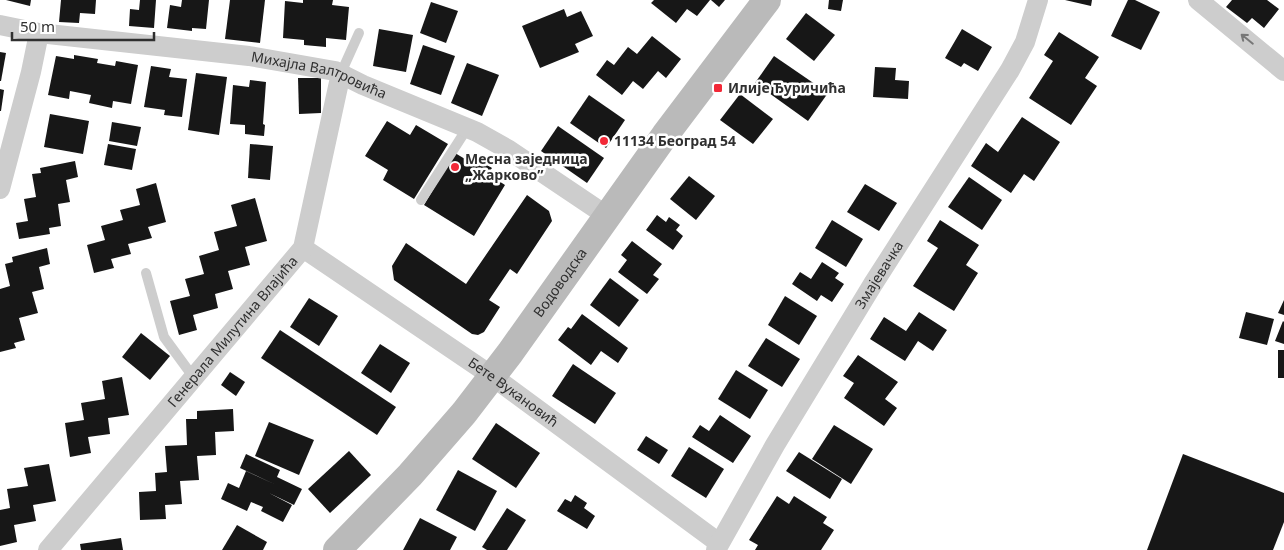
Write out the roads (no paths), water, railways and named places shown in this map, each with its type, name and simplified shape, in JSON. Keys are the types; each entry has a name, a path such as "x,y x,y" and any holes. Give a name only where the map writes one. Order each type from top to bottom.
{"street":[{"name":"Водоводска","path":"337,550 410,475 492,376 606,216 767,0"},
{"name":"Змајевачка","path":"719,548 775,445 868,292 1010,70 1025,42 1038,0"},
{"path":"1198,0 1284,71"},
{"name":"Михајла Валтровића","path":"0,25 39,32 292,62 327,68 341,73 362,85 468,128 509,150 606,216"},
{"path":"0,189 31,72 39,32"},
{"name":"Генерала Милутина Влајића","path":"48,550 303,248 341,73"},
{"name":"Бете Вукановић","path":"303,248 492,376 719,548"}],"lane":[{"path":"341,73 359,33"},
{"path":"421,200 468,128"},
{"path":"146,273 164,337 194,378"}],"place":[{"name":"Илије Ђуричића","path":"718,88"},
{"name":"11134 Београд 54","path":"604,141"},
{"name":"Месна заједница „Жарково”","path":"455,167"}]}
